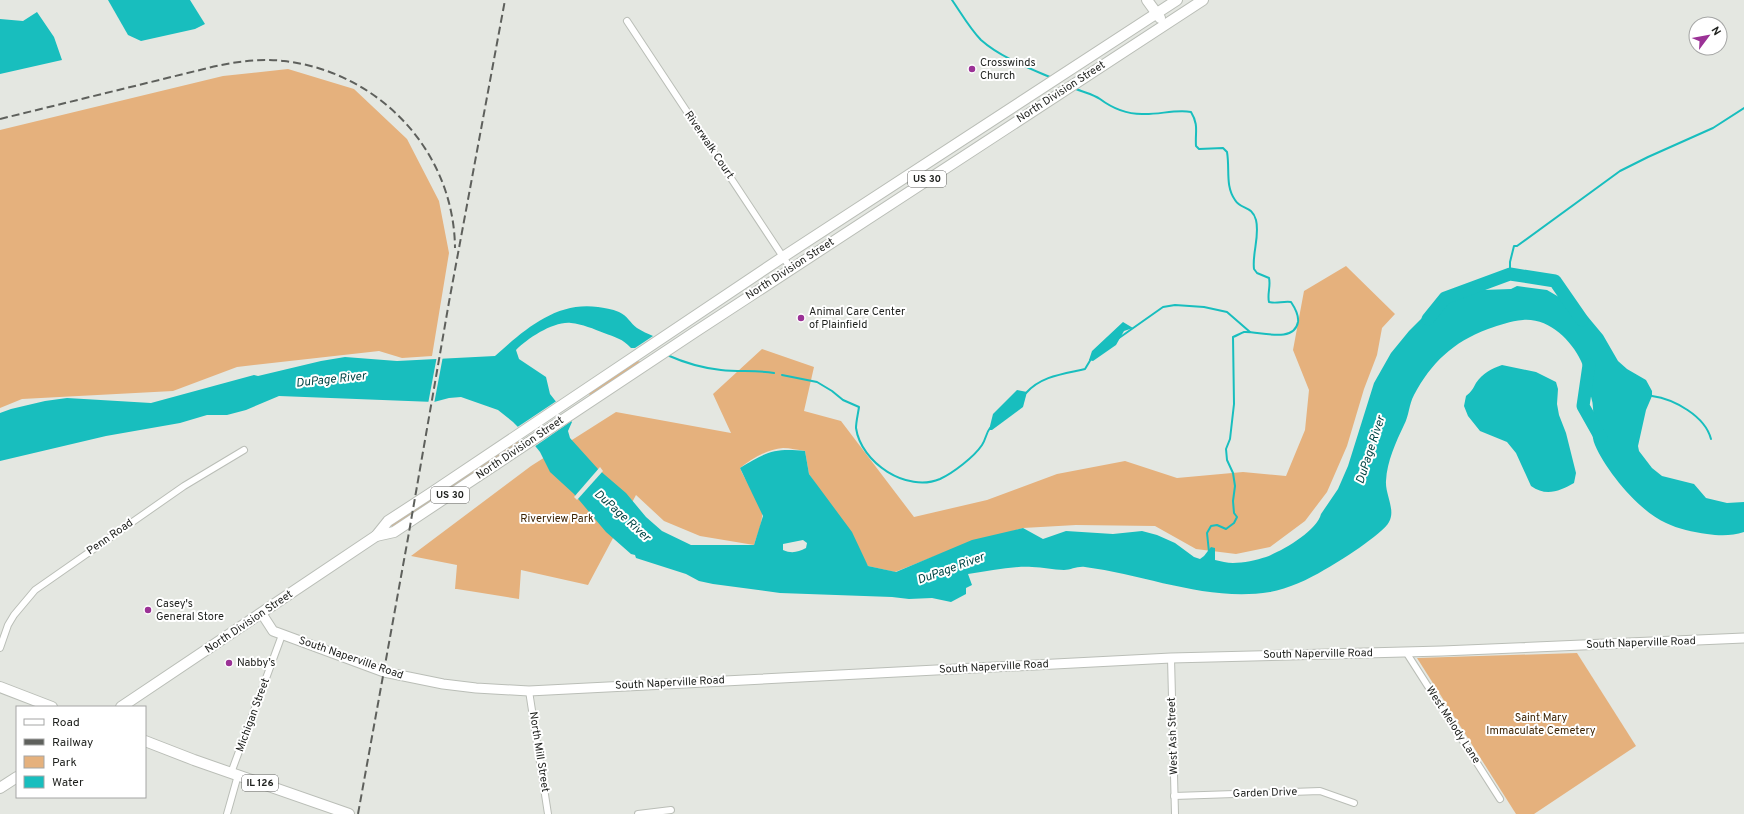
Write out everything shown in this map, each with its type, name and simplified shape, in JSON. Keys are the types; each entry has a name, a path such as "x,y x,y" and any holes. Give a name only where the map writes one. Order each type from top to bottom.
{"main road":[{"path":"1147,0 1164,25"},
{"name":"North Division Street","path":"123,706 262,614 376,536 388,521 783,257 1177,0"},
{"name":"North Division Street","path":"376,536 394,532 656,357 1203,0"},
{"path":"972,134 979,145"},
{"name":"South Naperville Road","path":"262,614 273,631 384,672 409,678 476,688 529,691 1171,658 1406,652 1744,638"},
{"path":"0,687 49,706"},
{"name":"IL 126","path":"146,741 194,760 349,814"},
{"path":"0,788 16,778"}],"street":[{"name":"Riverwalk Court","path":"627,21 791,269"},
{"name":"Penn Road","path":"0,648 8,625 14,615 35,590 178,491 244,450"},
{"name":"Michigan Street","path":"227,814 235,774 282,635"},
{"name":"West Melody Lane","path":"1406,652 1500,799"},
{"name":"West Ash Street","path":"1171,658 1175,814"},
{"name":"North Mill Street","path":"529,691 548,814"},
{"name":"Garden Drive","path":"1174,796 1320,791 1354,803"},
{"path":"638,814 671,810"}],"green space":[{"path":"288,69 354,89 407,139 439,201 449,253 432,356 402,358 379,351 237,367 173,391 22,399 0,408 0,130 223,76"},
{"name":"Riverview Park","path":"1346,266 1395,314 1382,328 1377,355 1364,389 1347,446 1327,492 1305,521 1270,547 1236,554 1196,549 1155,526 1076,525 1023,528 958,547 895,572 868,566 809,474 805,451 783,448 772,450 760,455 740,468 757,499 762,512 761,524 754,545 700,536 664,521 636,495 588,585 521,570 519,599 455,589 457,565 411,556 531,466 616,412 731,433 713,394 762,349 814,367 804,411 841,421 914,517 987,500 1057,474 1125,461 1177,478 1243,472 1286,476 1305,430 1309,390 1293,350 1304,291"},
{"path":"637,361 642,362 591,396 589,394 589,393"},
{"path":"517,441 519,443 392,527 391,525"},
{"name":"Saint Mary Immaculate Cemetery","path":"1577,653 1636,746 1534,814 1516,814 1417,658"}],"water":[{"path":"108,0 190,0 205,24 195,29 141,41 128,35"},
{"path":"37,12 54,37 62,60 0,74 0,19 23,21"},
{"path":"1517,286 1547,290 1576,307 1588,317 1603,335 1618,361 1627,369 1646,380 1652,391 1652,396 1646,410 1638,446 1639,451 1652,468 1662,476 1694,484 1706,498 1727,503 1744,502 1744,532 1730,535 1717,535 1681,529 1656,518 1645,510 1625,490 1607,467 1595,445 1592,432 1592,403 1584,368 1577,353 1558,332 1533,320 1509,322 1475,334 1454,347 1436,363 1414,395 1406,421 1390,459 1386,481 1391,507 1391,517 1389,522 1369,541 1312,577 1284,589 1270,592 1247,594 1200,591 1108,571 1082,567 1056,570 1036,567 1016,567 968,574 972,585 966,588 966,594 951,602 932,598 909,599 892,597 780,593 699,581 686,574 636,558 635,555 631,554 606,532 574,494 550,472 540,452 513,422 498,410 461,397 449,398 434,402 279,396 246,410 227,415 207,415 180,423 106,436 0,461 0,413 11,409 45,401 67,398 151,403 254,375 258,376 321,361 345,357 397,361 495,356 529,327 555,313 568,308 583,306 598,307 611,309 625,315 637,328 653,336 635,348 631,348 625,342 592,328 571,323 564,323 542,331 521,345 516,350 519,359 546,377 550,394 572,422 568,431 570,438 598,469 626,493 646,517 662,531 691,545 754,545 763,516 740,468 771,452 794,450 805,451 809,474 852,532 868,566 896,572 972,540 1023,528 1043,539 1066,531 1113,534 1142,531 1157,535 1175,543 1194,557 1200,559 1211,547 1215,548 1215,560 1231,563 1250,561 1273,554 1298,540 1313,527 1318,520 1338,489 1348,466 1374,383 1391,353 1409,331 1432,308 1460,295 1483,290 1511,289","holes":["803,540 807,543 806,548 798,551 789,552 783,550 783,544"]},
{"path":"1123,322 1133,328 1124,331 1116,345 1093,361 1089,360 1092,351"},
{"path":"1502,365 1536,372 1556,382 1558,389 1557,404 1559,415 1566,433 1576,473 1574,483 1553,492 1542,491 1531,486 1516,453 1507,442 1480,431 1468,416 1464,406 1466,396 1484,374"},
{"path":"1017,390 1027,392 1023,407 992,430 989,430 993,414"}],"pier":[{"path":"437,356 443,356 434,404 428,404"},
{"path":"558,400 573,420 534,447 516,428"},
{"path":"600,467 603,471 577,500 574,497"}],"waterway":[{"path":"952,0 981,40 997,52 1015,62 1052,78"},
{"path":"1074,88 1097,97 1114,108 1125,112 1136,114 1179,111 1191,112 1196,125 1196,146 1199,149 1223,148 1227,152 1229,183 1232,195 1237,203 1252,212 1254,215 1257,226 1254,269 1257,273 1269,278 1269,302 1291,302 1297,314 1298,322 1295,329 1290,333 1275,335 1244,332 1233,337 1234,404 1230,439 1226,449 1227,460 1233,473 1235,486 1233,501 1234,513 1237,517 1234,523 1226,529 1217,525 1211,526 1207,533 1209,552"},
{"path":"1510,274 1510,262 1514,246 1517,246 1620,171 1713,128 1744,108"},
{"name":"DuPage River","path":"1428,319 1445,298 1510,274 1555,281 1582,320"},
{"path":"1119,338 1163,307 1175,305 1204,307 1227,312 1250,332"},
{"path":"667,355 694,365 714,369 774,373"},
{"path":"1026,393 1032,387 1045,379 1085,369 1091,359"},
{"name":"DuPage River","path":"1589,365 1583,406 1601,438"},
{"path":"782,375 817,382 843,400 859,407 856,428 860,441 867,453 876,463 888,472 900,478 914,482 927,482 940,479 957,469 978,450 990,428"},
{"path":"1652,396 1670,401 1688,410 1702,423 1708,431 1711,439"}],"railway":[{"path":"358,814 449,302 505,0"},
{"path":"0,119 236,62 274,60 319,68 351,81 380,99 405,122 426,149 441,179 451,213 455,248"}],"place":[{"name":"Crosswinds Church","path":"972,69"},
{"name":"Animal Care Center of Plainfield","path":"801,318"},
{"name":"Casey's General Store","path":"148,610"},
{"name":"Nabby’s","path":"229,663"}]}
